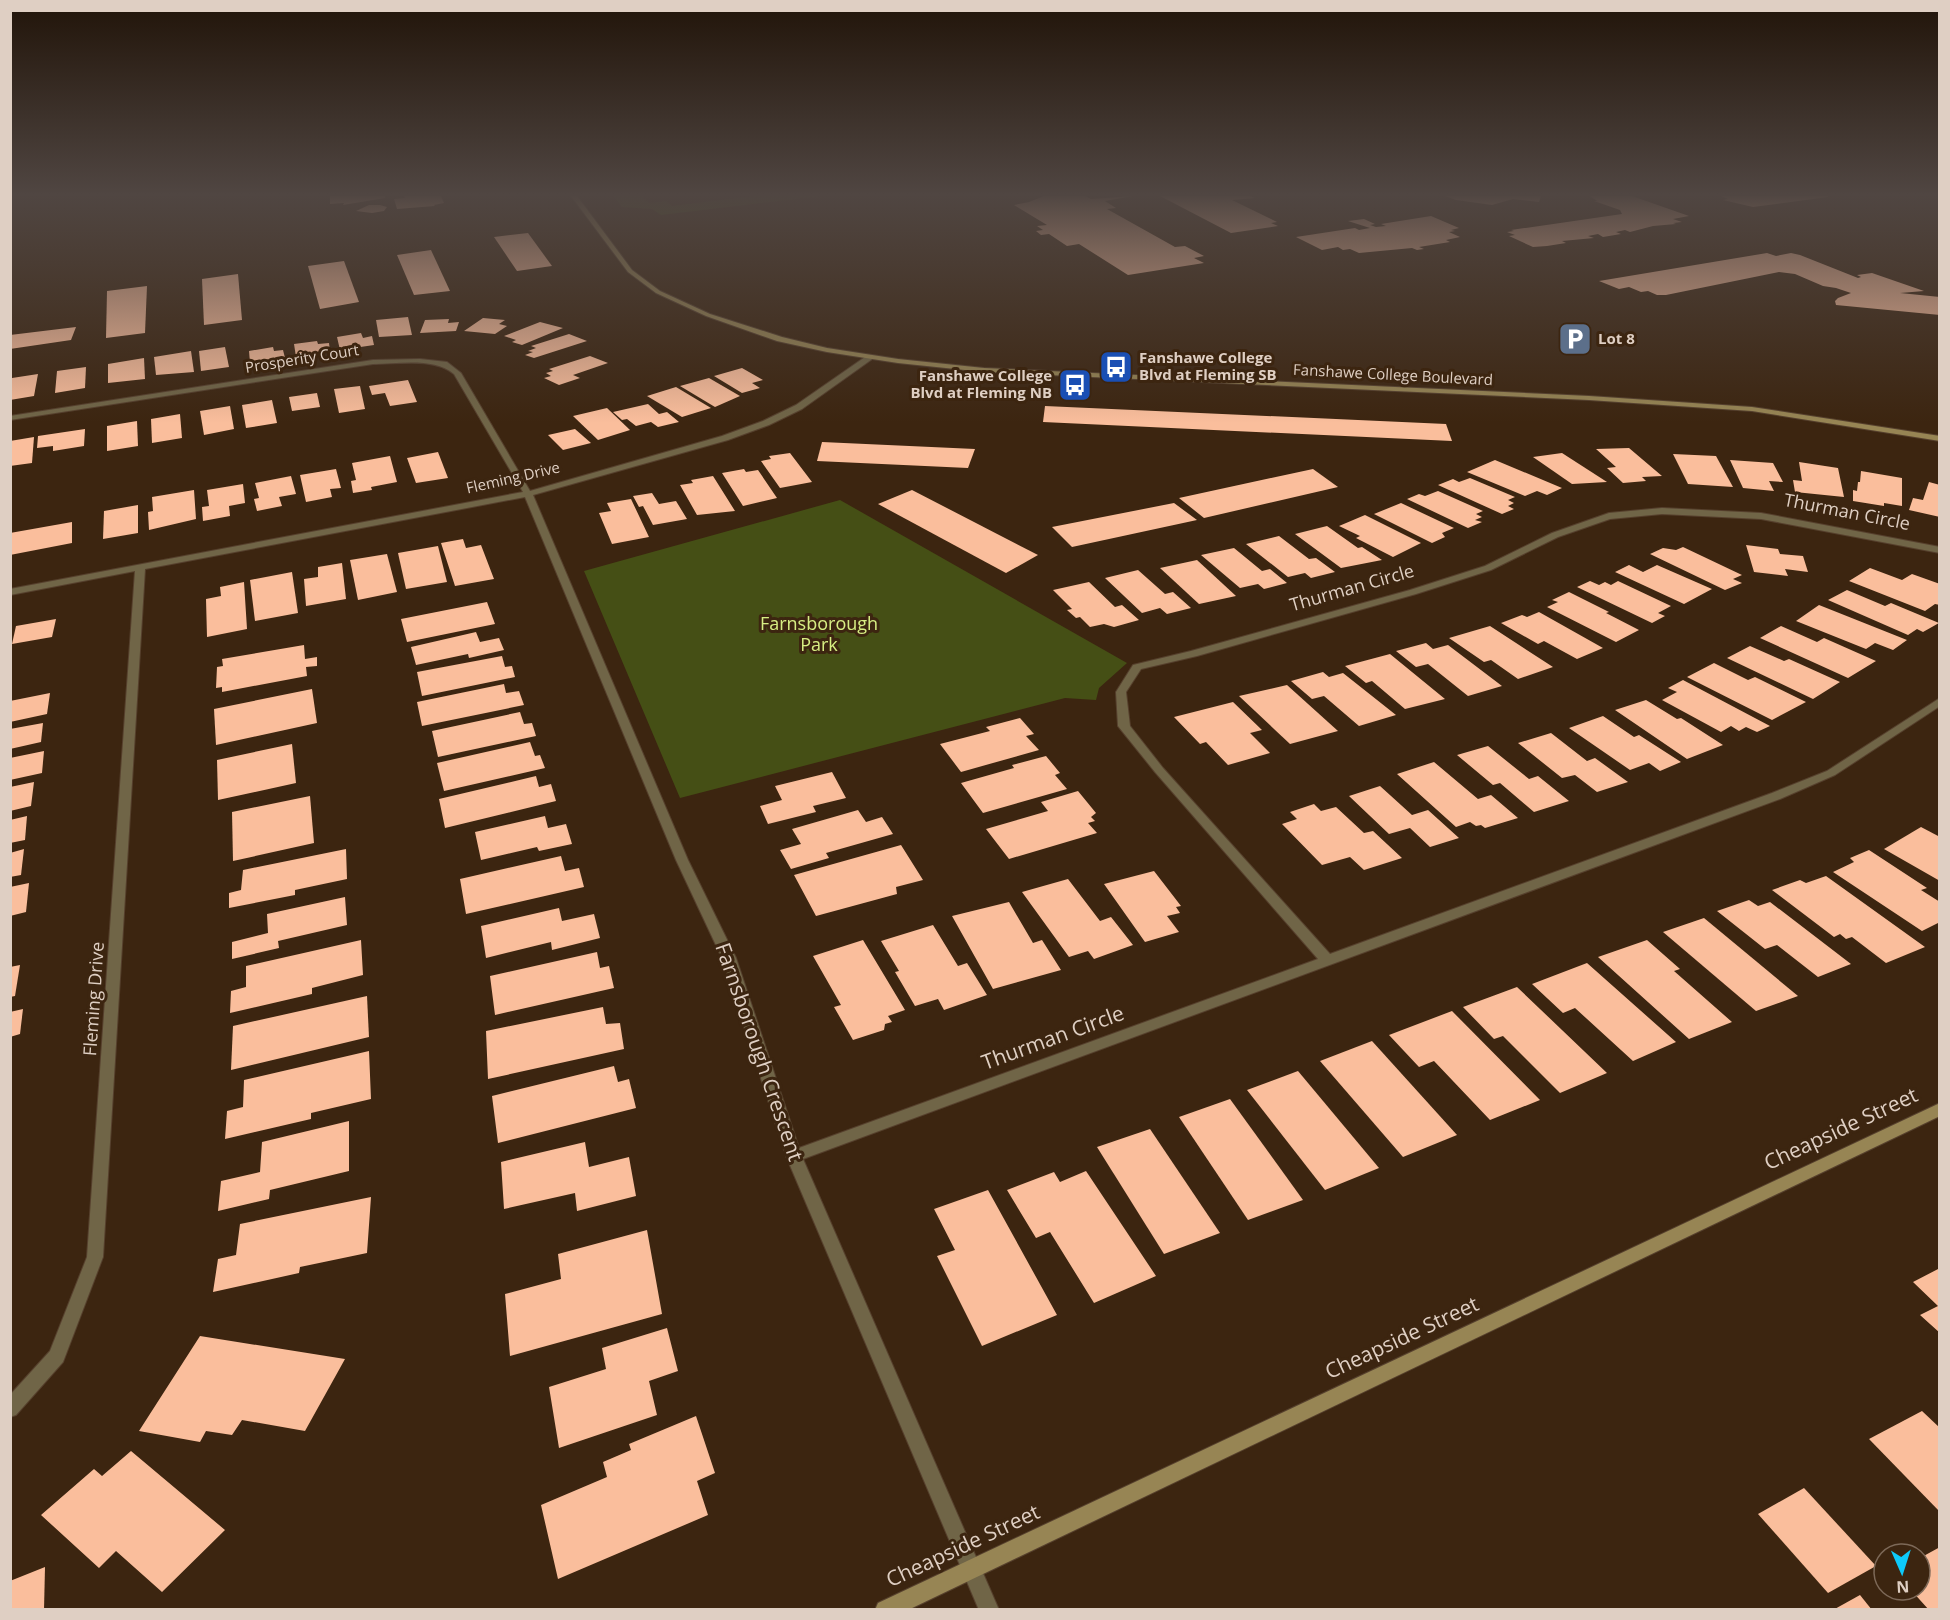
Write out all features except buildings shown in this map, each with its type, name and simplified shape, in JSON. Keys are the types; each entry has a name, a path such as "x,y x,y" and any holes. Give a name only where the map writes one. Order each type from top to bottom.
{"street":[{"name":"Fanshawe College Boulevard","path":"631,272 657,292 708,315 780,339 871,357 984,370 1589,398 1752,409 1940,439"},
{"name":"Fleming Drive","path":"10,591 528,494 725,438 766,423 800,407 871,357"},
{"name":"Prosperity Court","path":"10,418 373,362 420,361 447,364 457,373 528,494"},
{"name":"Farnsborough Crescent","path":"528,494 682,860 729,958 794,1156 989,1610"},
{"name":"Thurman Circle","path":"1328,960 1159,770 1124,726 1121,692 1137,667 1193,654 1413,592 1488,568 1555,535 1609,516 1662,511 1761,516 1940,550"},
{"name":"Fleming Drive","path":"10,1409 57,1356 95,1257 140,568"},
{"name":"Thurman Circle","path":"794,1156 1764,800 1832,773 1940,701"},
{"name":"Cheapside Street","path":"885,1610 1940,1109"}],"green space":[{"name":"Farnsborough Park","path":"840,500 1127,663 1099,688 1096,700 1065,698 680,798 584,571"}],"place":[{"name":"Lot 8","path":"1575,339"},
{"name":"Fanshawe College Blvd at Fleming SB","path":"1116,367"},
{"name":"Fanshawe College Blvd at Fleming NB","path":"1075,385"}]}
